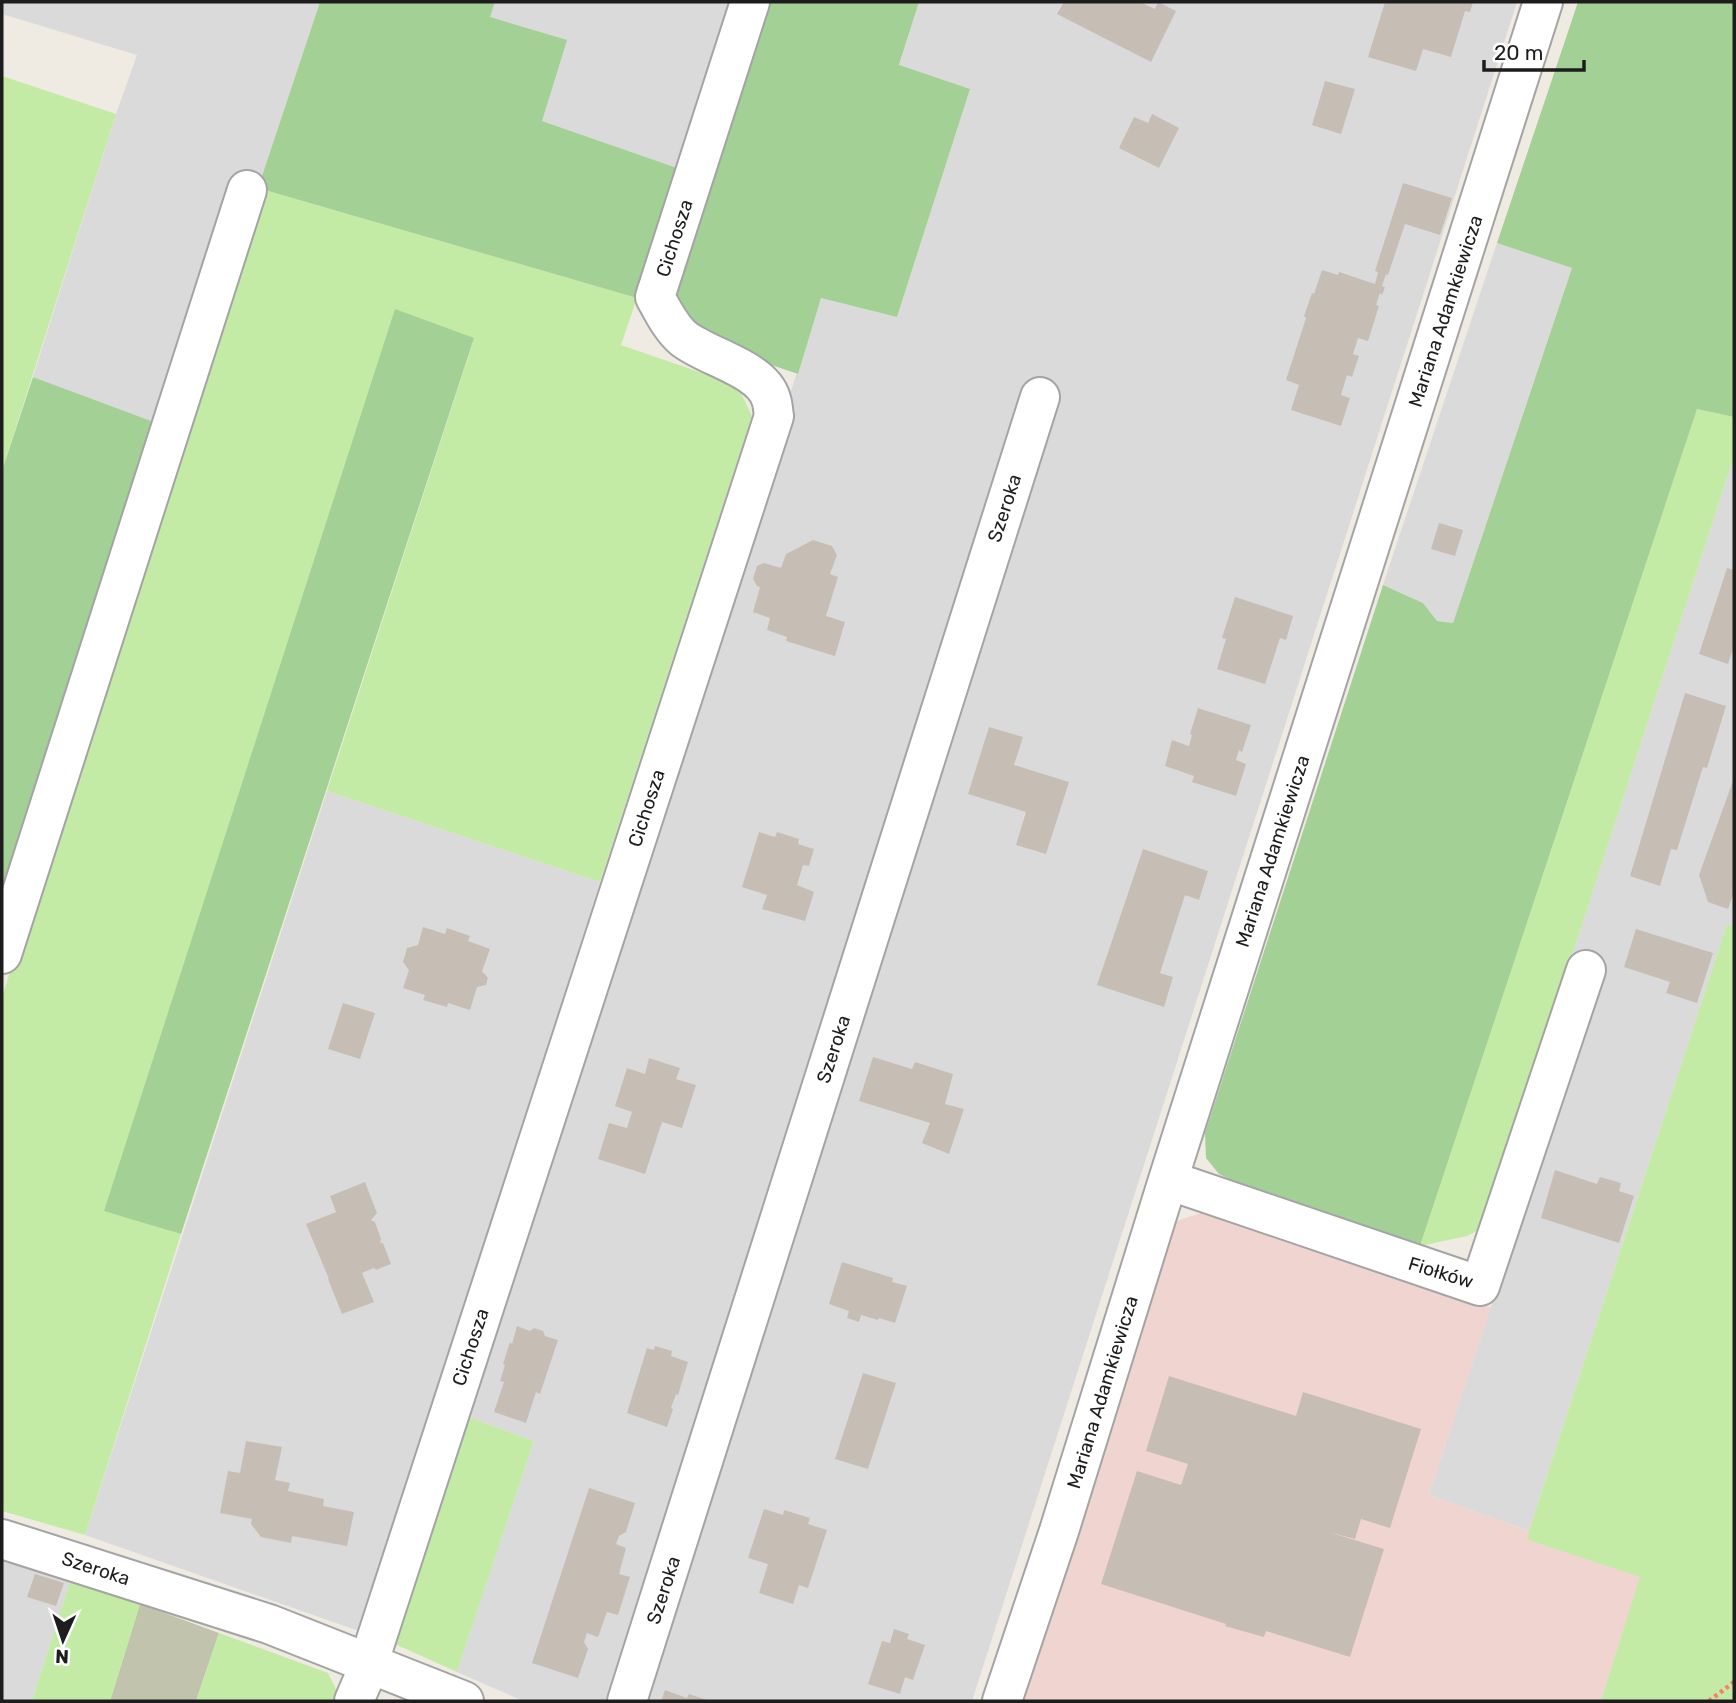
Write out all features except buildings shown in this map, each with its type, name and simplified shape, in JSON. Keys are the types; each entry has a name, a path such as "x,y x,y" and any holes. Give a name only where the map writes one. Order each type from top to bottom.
{"street":[{"name":"Cichosza","path":"367,1662 774,416 771,398 762,384 683,338 654,298 750,2"},
{"name":"Mariana Adamkiewicza","path":"1002,1701 1059,1531 1168,1180 1544,2"},
{"path":"2,954 247,190"},
{"name":"Szeroka","path":"627,1701 1040,397"},
{"name":"Fiołków","path":"1168,1180 1480,1286 1586,970"},
{"name":"Szeroka","path":"2,1539 268,1624 464,1701"},
{"path":"354,1701 367,1662"}],"path":[{"path":"1709,1701 1734,1682"}],"shaded area":[{"path":"2,2 320,2 258,188 162,425 33,377 137,55 2,14"},
{"path":"495,2 732,2 677,168 542,121 490,17"},
{"path":"919,2 1517,2 972,1701 640,1701 1058,388 1030,377 605,1701 523,1701 457,1672 534,1441 460,1414 821,298 897,317 970,89 899,66"},
{"path":"1497,243 1572,268 1453,623 1437,621 1423,603 1383,585"},
{"path":"1734,456 1734,926 1727,924 1529,1531 1429,1495 1602,969 1571,959"},
{"path":"327,791 600,882 359,1631 85,1535"},
{"path":"1207,1211 1491,1307 1429,1495 1529,1531 1529,1540 1641,1577 1601,1701 1021,1701 1173,1222"},
{"path":"2,1555 71,1579 32,1701 2,1701"},
{"path":"140,1604 219,1633 196,1701 110,1701"}],"green space":[{"path":"320,2 495,2 490,17 567,40 542,121 677,168 637,298 258,188"},
{"path":"765,2 919,2 899,65 970,89 897,317 821,298 798,374 684,335 667,303"},
{"path":"1578,2 1734,2 1734,417 1697,409 1420,1246 1253,1191 1219,1174 1206,1158 1205,1133 1383,585 1423,603 1437,621 1453,623 1572,268 1497,243"},
{"path":"2,76 116,114 2,471"},
{"path":"258,188 637,298 621,345 737,385 752,416 600,882 327,791 474,339 104,1210 181,1234 85,1535 2,1511 2,997"},
{"path":"395,309 474,338 181,1234 104,1211"},
{"path":"33,377 162,425 2,913 2,471"},
{"path":"1697,409 1734,417 1734,456 1487,1226 1467,1236 1420,1246"},
{"path":"1727,924 1734,926 1734,1701 1601,1701 1640,1577 1528,1540 1529,1531"},
{"path":"460,1414 534,1441 457,1672 386,1640"},
{"path":"71,1579 140,1604 110,1701 32,1701"},
{"path":"219,1633 328,1673 342,1701 196,1701"}]}
